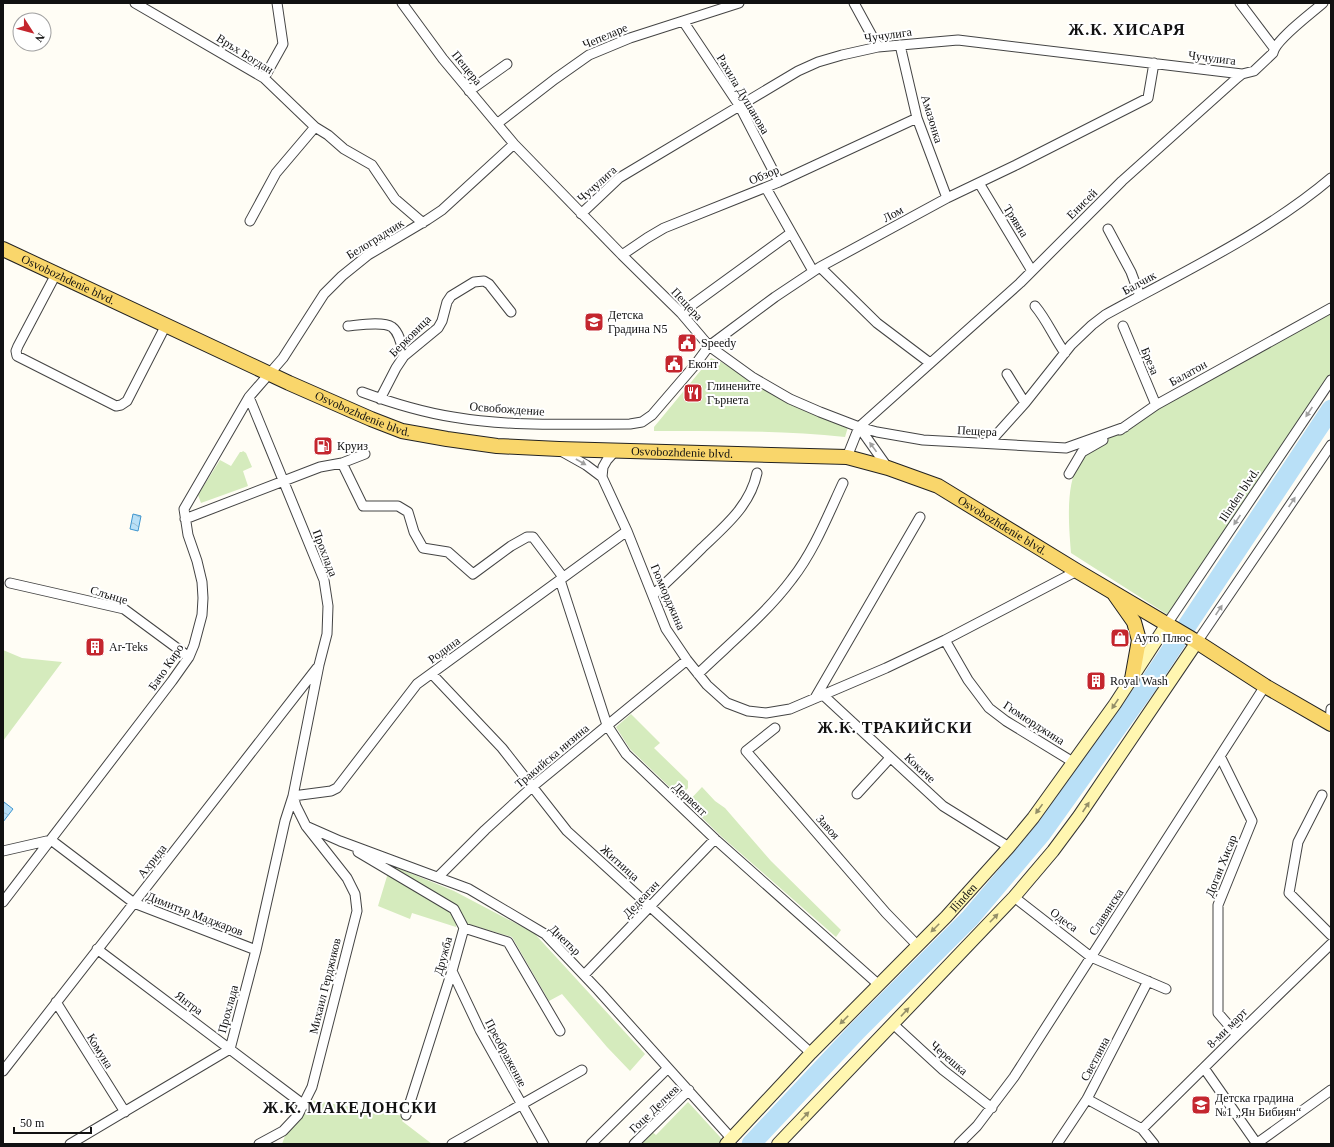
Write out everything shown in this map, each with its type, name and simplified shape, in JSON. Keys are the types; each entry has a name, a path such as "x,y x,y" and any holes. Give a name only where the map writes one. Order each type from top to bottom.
{"main road":[{"name":"Osvobozhdenie blvd.","path":"3,249 269,374 371,419 402,430 447,439 497,446 847,457 888,468 938,486 1077,571 1171,626 1265,686 1330,724"},
{"path":"1113,591 1134,622 1139,640 1132,679"},
{"name":"Ilinden","path":"729,1141 811,1053 969,893 1008,848 1033,818 1171,626"},
{"path":"778,1144 1014,897 1053,851 1079,816 1195,641"}],"street":[{"path":"264,78 283,44 277,3"},
{"name":"Пещера","path":"402,3 443,59 514,144 581,214 681,313 709,346 752,377 790,399 859,427 923,440 1066,448 1125,427"},
{"name":"Чепеларе","path":"498,123 589,55 630,38 739,3"},
{"path":"854,3 878,47"},
{"path":"1240,3 1274,48"},
{"name":"Енисей","path":"859,427 1020,284 1032,270 1127,176 1242,74 1254,70 1273,52 1280,40 1323,3"},
{"name":"Връх Богдан","path":"139,4 264,78 315,127 328,134 344,149 372,165 394,199 424,223"},
{"name":"Рахила Душанова","path":"683,21 739,106 779,182"},
{"name":"Чучулига","path":"581,214 619,178 798,71 818,62 878,47 958,40 1242,74"},
{"name":"Амазонка","path":"900,45 917,118 947,198"},
{"name":"Лом","path":"652,415 709,346 774,298 816,269 947,198 979,184 1148,98 1154,63"},
{"path":"469,91 507,64"},
{"name":"Обзор","path":"622,255 646,238 664,228 766,188 917,118"},
{"path":"250,221 276,173 315,127"},
{"name":"Белоградчик","path":"269,374 283,358 324,294 333,284 354,265 368,255 424,223 442,210 458,197 514,144"},
{"name":"Балчик","path":"989,443 1025,403 1075,340 1092,325 1105,315 1257,231 1320,188 1331,178"},
{"name":"Трявна","path":"979,184 1032,270"},
{"path":"766,188 791,233 816,269 877,323 930,363"},
{"path":"1108,229 1131,272 1140,296"},
{"path":"681,313 791,233"},
{"path":"56,274 18,346 16,351 17,356 116,406 122,405 127,401 166,325"},
{"name":"Берковица","path":"380,399 404,356 438,328 442,321 447,302 451,296 474,282 484,281 489,284 511,312"},
{"path":"1035,306 1043,315 1065,353"},
{"name":"Балатон","path":"1069,474 1082,452 1125,427 1156,405 1331,308"},
{"path":"348,326 381,324 392,327 398,335 404,356"},
{"name":"Бреза","path":"1123,326 1156,405"},
{"name":"Бачо Киро","path":"3,902 189,657 194,645 202,615 203,598 202,582 184,519 184,509 249,397 269,374"},
{"path":"1007,374 1025,403"},
{"name":"Ilinden blvd.","path":"1171,626 1331,380"},
{"name":"Освобождение","path":"362,392 402,407 453,418 523,424 630,424 642,422 652,415"},
{"name":"Прохлада","path":"70,1144 230,1049 256,950 293,796 319,665 327,634 328,606 324,580 249,397"},
{"path":"847,457 859,427"},
{"path":"859,427 888,468"},
{"path":"1195,641 1331,444"},
{"path":"559,449 586,465 602,477"},
{"path":"602,477 603,467 615,450"},
{"path":"184,519 320,467 342,463 366,454"},
{"name":"Дервент","path":"342,463 363,506 398,506 408,512 414,532 423,548 448,552 473,574 511,546 527,537 533,537 561,578 607,725 626,754 715,839 879,984"},
{"path":"653,595 733,519 745,502 757,473"},
{"name":"Гюмюрджина","path":"602,477 627,531 666,629 687,660 707,685 727,703 748,711 766,713 790,709 886,668 944,640 1077,571"},
{"path":"698,674 775,600 793,579 806,558 843,483"},
{"path":"819,696 920,517"},
{"name":"Родина","path":"293,796 331,791 337,788 416,684 432,674 627,531"},
{"name":"Слънце","path":"10,584 124,609 189,657"},
{"name":"Гюмюрджина","path":"944,640 968,680 989,708 1006,721 1073,762"},
{"name":"Тракийска низина","path":"438,877 485,830 532,787 687,660"},
{"name":"Ахрида","path":"3,1071 319,665"},
{"name":"Житница","path":"432,674 502,748 567,831 811,1053"},
{"name":"Славянска","path":"959,1144 992,1108 1014,1077 1265,686"},
{"name":"Кокиче","path":"819,696 943,806 1008,848"},
{"path":"1330,724 1331,709"},
{"name":"Завоя","path":"775,728 746,751 886,913 918,946"},
{"name":"Доган Хисар","path":"1220,756 1252,821 1218,905 1218,1013 1237,1035"},
{"path":"857,794 890,758"},
{"path":"1322,795 1298,842 1289,893 1331,935"},
{"path":"293,796 296,806 306,826"},
{"name":"Днепър","path":"306,826 340,841 469,889 545,934 689,1090 729,1141"},
{"name":"Михаил Герджиков","path":"260,1144 283,1131 298,1115 312,1087 357,911 355,894 347,878 306,826"},
{"name":"Дедеагач","path":"584,976 715,839"},
{"path":"3,851 51,840"},
{"name":"Димитър Маджаров","path":"51,840 134,903 256,950"},
{"name":"Дружба","path":"340,841 454,909 464,928 452,971 406,1115"},
{"name":"Одеса","path":"1014,897 1091,957 1166,990"},
{"path":"464,928 508,942 560,1031"},
{"name":"8-ми март","path":"1142,1129 1331,944"},
{"name":"Янтра","path":"97,949 304,1105"},
{"name":"Преображение","path":"452,971 480,1030 544,1144"},
{"name":"Светлина","path":"1057,1144 1087,1099 1148,981"},
{"name":"Комуна","path":"56,1002 125,1112"},
{"name":"Черешка","path":"893,1024 943,1070 992,1108"},
{"path":"590,1144 668,1068"},
{"path":"1204,1068 1256,1144 1331,1090"},
{"path":"452,1144 582,1070"},
{"name":"Гоце Делчев","path":"634,1144 689,1090"},
{"path":"1087,1099 1142,1129 1154,1144"}],"green space":[{"path":"1331,308 1331,373 1168,615 1071,553 1069,519 1070,495 1075,472 1085,455 1103,440"},
{"path":"711,358 721,362 796,407 848,427 845,437 773,432 654,431 654,427"},
{"path":"243,451 246,453 252,467 243,471 248,486 201,503 198,495 220,460 231,466 240,452"},
{"path":"3,650 22,658 62,662 3,741"},
{"path":"631,714 660,743 654,748 688,781 688,788 680,797 630,749 616,727"},
{"path":"702,787 715,801 725,808 771,861 841,930 836,937 722,837 687,803"},
{"path":"373,858 454,891 534,933 645,1054 630,1071 607,1047 562,994 549,1001 512,937 465,923 462,915"},
{"path":"388,873 451,910 457,920 456,927 412,913 410,919 378,906"},
{"path":"310,1100 404,1116 402,1121 432,1144 282,1144 286,1133"},
{"path":"688,1102 720,1137 722,1140 719,1144 637,1144 651,1131 656,1135"}],"water":[{"path":"133,514 141,516 138,531 130,529"},
{"path":"4,802 13,809 3,822 3,804"}],"waterway":[{"path":"751,1144 857,1031 970,918 1042,833 1147,686 1331,409"}],"place":[{"name":"Детска Градина N5","path":"594,322"},
{"name":"Speedy","path":"687,343"},
{"name":"Еконт","path":"674,364"},
{"name":"Глинените Гърнета","path":"693,393"},
{"name":"Круиз","path":"323,446"},
{"name":"Ауто Плюс","path":"1120,638"},
{"name":"Ar-Teks","path":"95,647"},
{"name":"Royal Wash","path":"1096,681"},
{"name":"Детска градина №1 „Ян Бибиян“","path":"1201,1105"}],"district":[{"name":"Ж.К. ХИСАРЯ","path":"1127,29"},
{"name":"Ж.К. ТРАКИЙСКИ","path":"895,727"},
{"name":"Ж.К. МАКЕДОНСКИ","path":"350,1107"}]}
